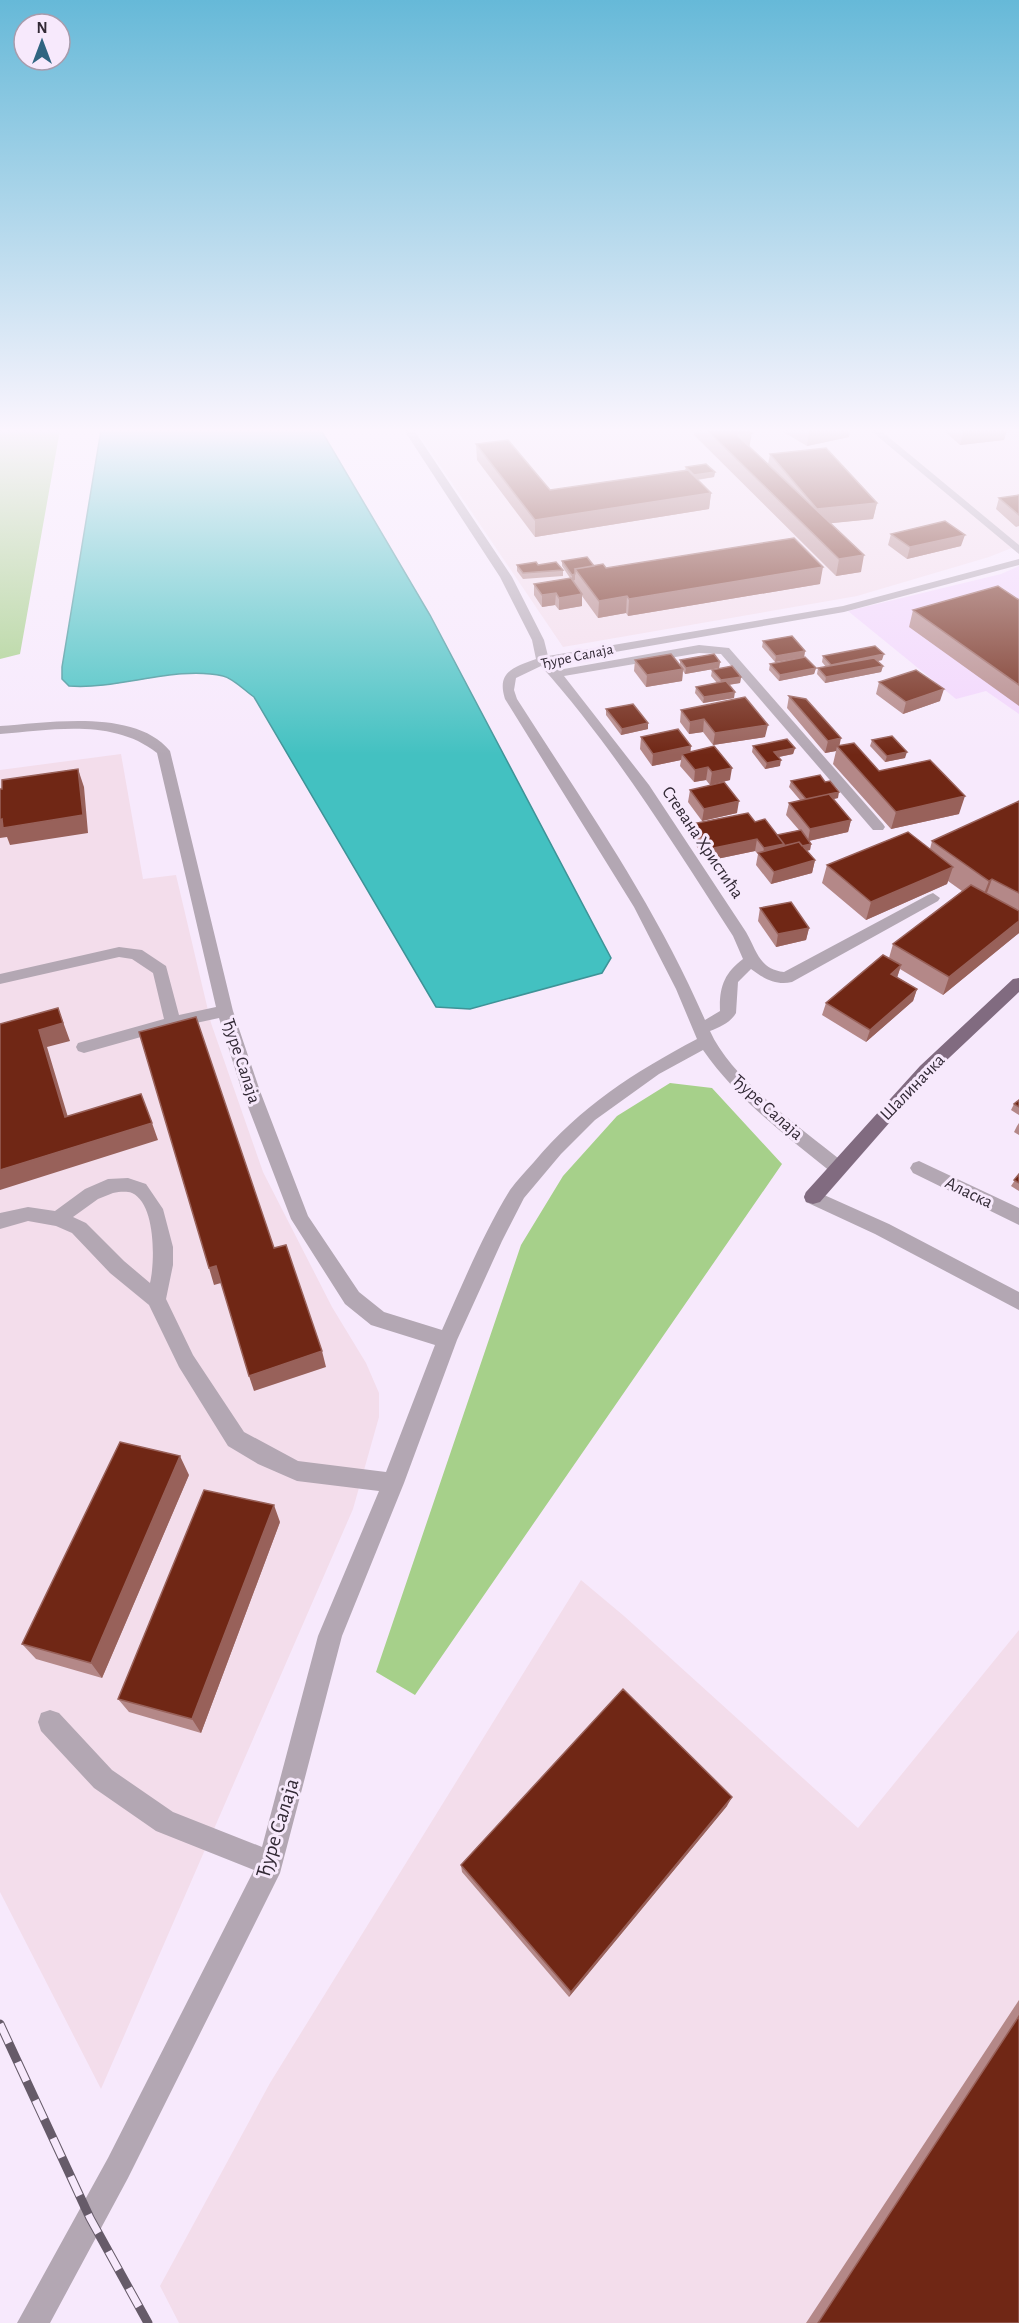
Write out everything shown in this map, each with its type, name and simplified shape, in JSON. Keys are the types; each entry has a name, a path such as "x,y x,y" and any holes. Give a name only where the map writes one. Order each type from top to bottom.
{"main road":[{"name":"Шалиначка","path":"813,1197 837,1167 926,1070 1019,983"}],"street":[{"path":"481,538 506,577 538,640 543,661"},
{"path":"1004,538 1019,551"},
{"name":"Ђуре Салаја","path":"837,1167 736,1080 717,1059 702,1034 684,990 642,907 506,688 508,678 515,672 543,661 844,609 1019,562"},
{"path":"556,674 699,649 725,651 878,827"},
{"name":"Стевана Христића","path":"543,661 556,674 644,788 741,936 751,961"},
{"name":"Ђуре Салаја","path":"0,730 121,728 152,741 163,751 225,1011 255,1101 300,1218 351,1298 378,1319 447,1340"},
{"path":"702,1034 728,1013 727,987 736,971 751,961 772,976 786,978 933,898"},
{"path":"0,979 118,952 136,954 160,970 173,1022"},
{"path":"84,1047 173,1022 225,1011"},
{"name":"Ђуре Салаја","path":"33,2323 118,2168 271,1864 330,1636 393,1483 447,1340 493,1239 518,1193 555,1149 589,1115 702,1034"},
{"name":"Аласка","path":"919,1168 1019,1216"},
{"path":"58,1219 82,1200 105,1188 126,1185 141,1190 154,1210 165,1251 156,1299"},
{"path":"813,1197 882,1229 1019,1302"},
{"path":"0,1221 28,1214 58,1219 79,1228 117,1267 156,1299 186,1361 236,1439 266,1457 297,1471 393,1483"},
{"path":"50,1722 103,1779 165,1822 271,1864"}],"shaded area":[{"path":"0,538 41,538 20,654 0,659"},
{"path":"83,538 385,538 430,615 611,958 602,973 470,1009 436,1007 254,697 227,677 205,673 167,675 108,685 69,686 62,679"},
{"path":"489,538 1019,538 1019,545 989,557 857,596 563,647"},
{"path":"1019,566 1019,714 986,691 956,699 848,611 1001,574"},
{"path":"121,754 143,879 176,875 211,1023 263,1172 332,1307 366,1363 379,1393 379,1417 353,1509 101,2089 0,1892 0,770"},
{"path":"670,1083 712,1088 782,1164 415,1695 376,1672 521,1245 563,1176 617,1116"},
{"path":"581,1580 624,1616 858,1828 1019,1630 1019,2323 179,2323 160,2286 270,2083"}],"building":[{"path":"791,538 794,538 823,567 629,599 627,596 599,601 575,569 603,564 606,568"},
{"path":"818,538 846,538 864,555 839,559"},
{"path":"897,538 949,538 910,547"},
{"path":"587,557 594,566 575,569 575,574 572,575 562,561"},
{"path":"536,562 538,565 556,562 563,570 523,573 517,565"},
{"path":"571,578 582,594 559,598 556,593 542,595 534,584"},
{"path":"998,586 1019,600 1019,685 913,610"},
{"path":"792,636 805,651 776,656 763,641"},
{"path":"875,646 884,654 831,665 823,656"},
{"path":"671,654 683,669 647,675 635,660"},
{"path":"714,654 720,662 686,668 680,660"},
{"path":"805,657 816,668 780,675 770,664"},
{"path":"874,658 883,666 826,677 818,668"},
{"path":"732,666 741,677 721,680 712,670"},
{"path":"916,670 944,689 906,702 879,682"},
{"path":"726,681 735,692 704,697 696,687"},
{"path":"789,696 806,699 841,738 828,741"},
{"path":"745,697 768,725 715,733 704,719 690,722 681,710"},
{"path":"633,704 648,723 622,729 606,709"},
{"path":"678,729 691,746 653,754 641,737"},
{"path":"892,736 907,752 887,756 872,740"},
{"path":"787,739 795,748 774,752 781,760 767,763 753,746"},
{"path":"854,743 879,771 930,760 965,796 896,812 837,746"},
{"path":"714,746 732,768 712,772 708,767 695,770 682,754"},
{"path":"78,769 83,815 3,828 2,819 0,820 2,780"},
{"path":"820,775 825,782 830,781 839,792 806,799 791,781"},
{"path":"724,782 739,801 704,809 690,790"},
{"path":"829,794 851,820 810,829 789,803"},
{"path":"1019,801 1019,893 992,879 989,881 932,841"},
{"path":"748,813 755,822 765,819 784,844 764,848 757,839 709,849 692,824"},
{"path":"801,830 811,844 802,846 799,842 783,846 784,844 777,835"},
{"path":"908,832 953,867 871,902 827,865"},
{"path":"799,842 815,860 774,872 758,853"},
{"path":"971,885 1019,911 1019,921 949,977 893,944"},
{"path":"791,902 809,928 778,934 760,908"},
{"path":"883,955 901,965 891,974 917,989 870,1030 826,1003"},
{"path":"58,1008 63,1023 39,1030 65,1117 141,1094 152,1123 0,1170 0,1024"},
{"path":"196,1017 274,1248 286,1245 322,1351 249,1376 216,1266 209,1268 139,1032"},
{"path":"120,1442 180,1456 91,1663 22,1644"},
{"path":"204,1490 274,1505 192,1719 118,1699"},
{"path":"623,1689 732,1797 571,1992 461,1865"},
{"path":"1019,2016 1019,2323 818,2323"}],"railway":[{"path":"0,2024 90,2218 148,2323"}]}
